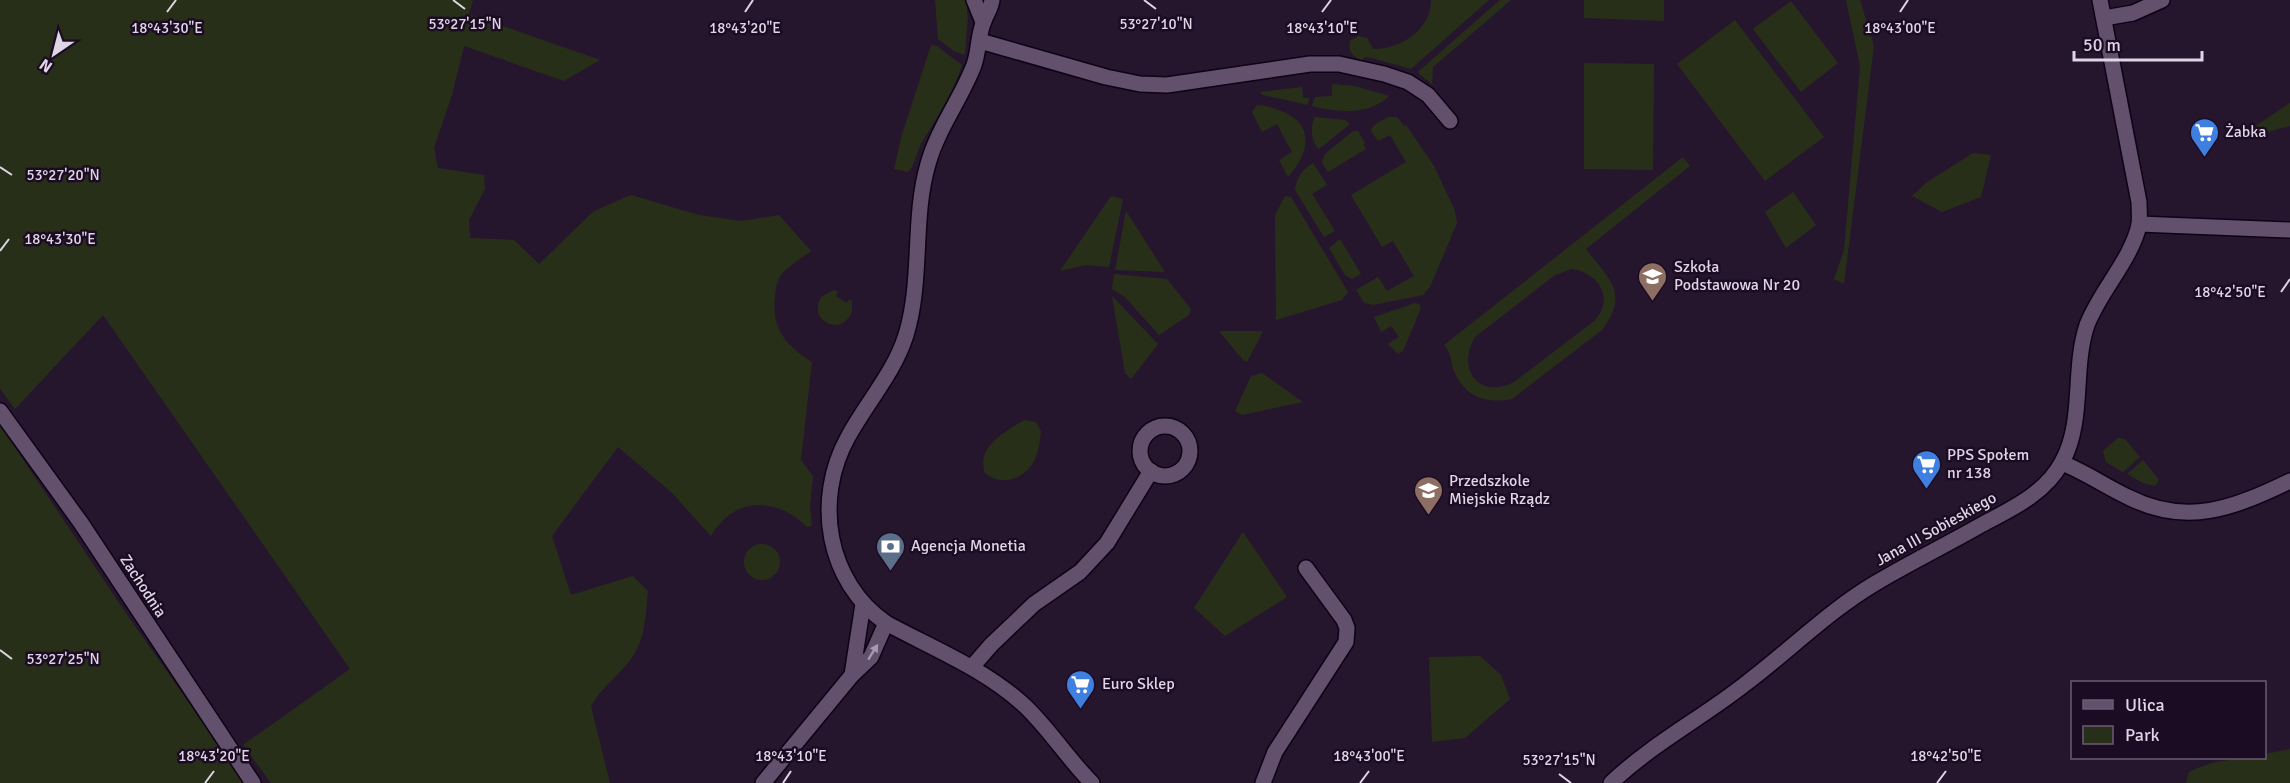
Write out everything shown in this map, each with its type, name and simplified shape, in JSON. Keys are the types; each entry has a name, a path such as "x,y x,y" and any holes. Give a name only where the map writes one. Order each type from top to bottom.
{"street":[{"path":"974,0 974,5 983,22"},
{"path":"992,0 991,8 983,22 974,65 938,135 928,162 923,185 914,293 906,335 890,373 848,436 840,453 833,476 828,519 835,554 852,589 863,604 886,623 972,667 1023,705 1043,724 1092,783"},
{"name":"Jana III Sobieskiego","path":"1611,783 1658,743 1748,682 1845,604 1874,584 2031,497 2054,475 2062,463 2076,424 2079,360 2087,326 2098,301 2130,249 2139,224 2139,202 2100,0"},
{"path":"2104,18 2133,13 2162,0"},
{"path":"980,41 1106,77 1140,84 1167,85 1311,64 1340,64 1408,82 1428,95 1450,121"},
{"path":"2139,224 2290,230"},
{"name":"Zachodnia","path":"0,411 81,523 253,783"},
{"path":"2062,463 2083,471 2128,498 2159,509 2180,513 2195,514 2235,505 2254,499 2290,481"},
{"path":"972,667 991,645 1034,604 1080,572 1107,543 1151,471"},
{"path":"1263,783 1275,752 1346,642 1347,628 1344,620 1306,568"},
{"path":"852,675 863,604"},
{"path":"859,636 886,623"},
{"path":"763,783 852,675 871,657 886,623"}],"green space":[{"path":"0,0 473,0 469,14 600,60 564,81 464,46 452,95 434,148 438,168 484,175 485,189 469,220 470,238 514,240 539,264 594,211 631,195 699,215 741,221 779,215 811,251 781,275 776,289 774,308 778,327 783,336 795,350 812,362 801,460 813,476 810,506 812,526 807,527 782,510 756,505 731,514 720,523 711,536 671,492 618,447 552,536 571,595 633,576 648,591 644,627 636,652 591,706 610,783 271,783 243,745 350,669 103,315 15,409 0,389"},
{"path":"935,0 967,0 965,55 954,51 938,39"},
{"path":"1431,0 1489,0 1411,69 1372,58 1365,57 1362,60 1352,54 1350,41 1358,36 1367,38 1373,49 1393,46 1412,36 1426,21"},
{"path":"1500,0 1511,0 1433,67 1432,84 1418,73 1419,71"},
{"path":"1584,0 1664,0 1664,21 1584,18"},
{"path":"1846,0 1860,0 1874,46 1844,284 1834,279 1844,250 1860,66"},
{"path":"1791,1 1838,63 1801,92 1753,29"},
{"path":"1735,20 1824,137 1765,181 1677,64"},
{"path":"931,45 937,46 962,65 949,96 922,142 910,169 908,172 894,169 901,138"},
{"path":"1584,63 1654,64 1653,170 1584,169"},
{"path":"1332,84 1355,86 1389,96 1373,107 1353,111 1312,106 1315,97 1332,96"},
{"path":"1302,87 1303,98 1309,98 1308,105 1263,95 1260,92"},
{"path":"2290,103 2290,126 2256,135 2254,127"},
{"path":"1257,105 1281,111 1292,117 1300,124 1304,132 1306,140 1301,159 1288,177 1279,160 1292,152 1277,124 1262,132 1252,112"},
{"path":"1315,117 1345,120 1350,124 1319,149 1314,143 1312,134"},
{"path":"1388,117 1397,117 1404,126 1406,125 1434,166 1455,211 1457,223 1430,287 1423,295 1373,305 1364,303 1356,290 1378,277 1387,291 1414,276 1393,241 1382,247 1351,195 1406,162 1390,135 1378,141 1371,131 1374,125"},
{"path":"1353,131 1358,131 1366,149 1328,172 1322,163 1325,154"},
{"path":"1973,153 1991,155 1981,197 1942,212 1912,196 1927,182"},
{"path":"1683,157 1690,166 1586,249 1609,278 1613,287 1615,306 1610,317 1602,330 1512,399 1485,399 1470,393 1454,371 1444,345","holes":["1572,269 1592,277 1603,294 1604,301 1594,321 1514,382 1501,387 1490,387 1474,378 1468,360 1475,337 1555,275"]},
{"path":"1313,163 1327,185 1312,194 1335,231 1324,237 1295,190 1301,174"},
{"path":"1793,192 1816,225 1786,248 1765,212"},
{"path":"1111,196 1123,199 1109,267 1086,265 1060,271"},
{"path":"1285,196 1291,197 1348,292 1342,300 1276,320 1275,215"},
{"path":"1126,211 1165,272 1115,270"},
{"path":"1340,239 1361,274 1352,279 1345,275 1329,248"},
{"path":"1114,274 1167,279 1191,309 1189,315 1159,335 1125,297 1112,289"},
{"path":"834,290 838,292 836,296 846,303 851,299 852,304 849,318 838,325 827,323 818,312 821,297"},
{"path":"1112,296 1158,344 1131,379 1125,373"},
{"path":"1415,303 1421,308 1403,351 1398,354 1388,344 1399,337 1391,326 1381,332 1374,317"},
{"path":"1219,331 1263,331 1247,362"},
{"path":"1262,373 1303,402 1242,415 1235,411 1251,376"},
{"path":"1024,420 1036,422 1041,431 1038,449 1031,466 1013,479 999,480 985,473 983,463 988,448 1001,435"},
{"path":"0,425 121,606 245,783 0,783"},
{"path":"2118,438 2125,439 2140,457 2123,472 2106,462 2103,451"},
{"path":"2143,460 2159,480 2155,486 2143,483 2127,474"},
{"path":"1243,532 1287,597 1225,636 1194,608"},
{"path":"762,544 774,550 780,562 774,574 762,580 750,574 744,562 750,550"},
{"path":"1480,656 1501,675 1510,699 1465,738 1432,742 1429,657"},
{"path":"2290,749 2290,783 2186,783 2189,772 2207,765 2235,759 2266,759 2266,754"}],"place":[{"name":"Żabka","path":"2204,158"},
{"name":"Szkoła Podstawowa Nr 20","path":"1653,302"},
{"name":"PPS Społem nr 138","path":"1926,490"},
{"name":"Przedszkole Miejskie Rządz","path":"1428,516"},
{"name":"Agencja Monetia","path":"890,572"},
{"name":"Euro Sklep","path":"1081,710"}]}
